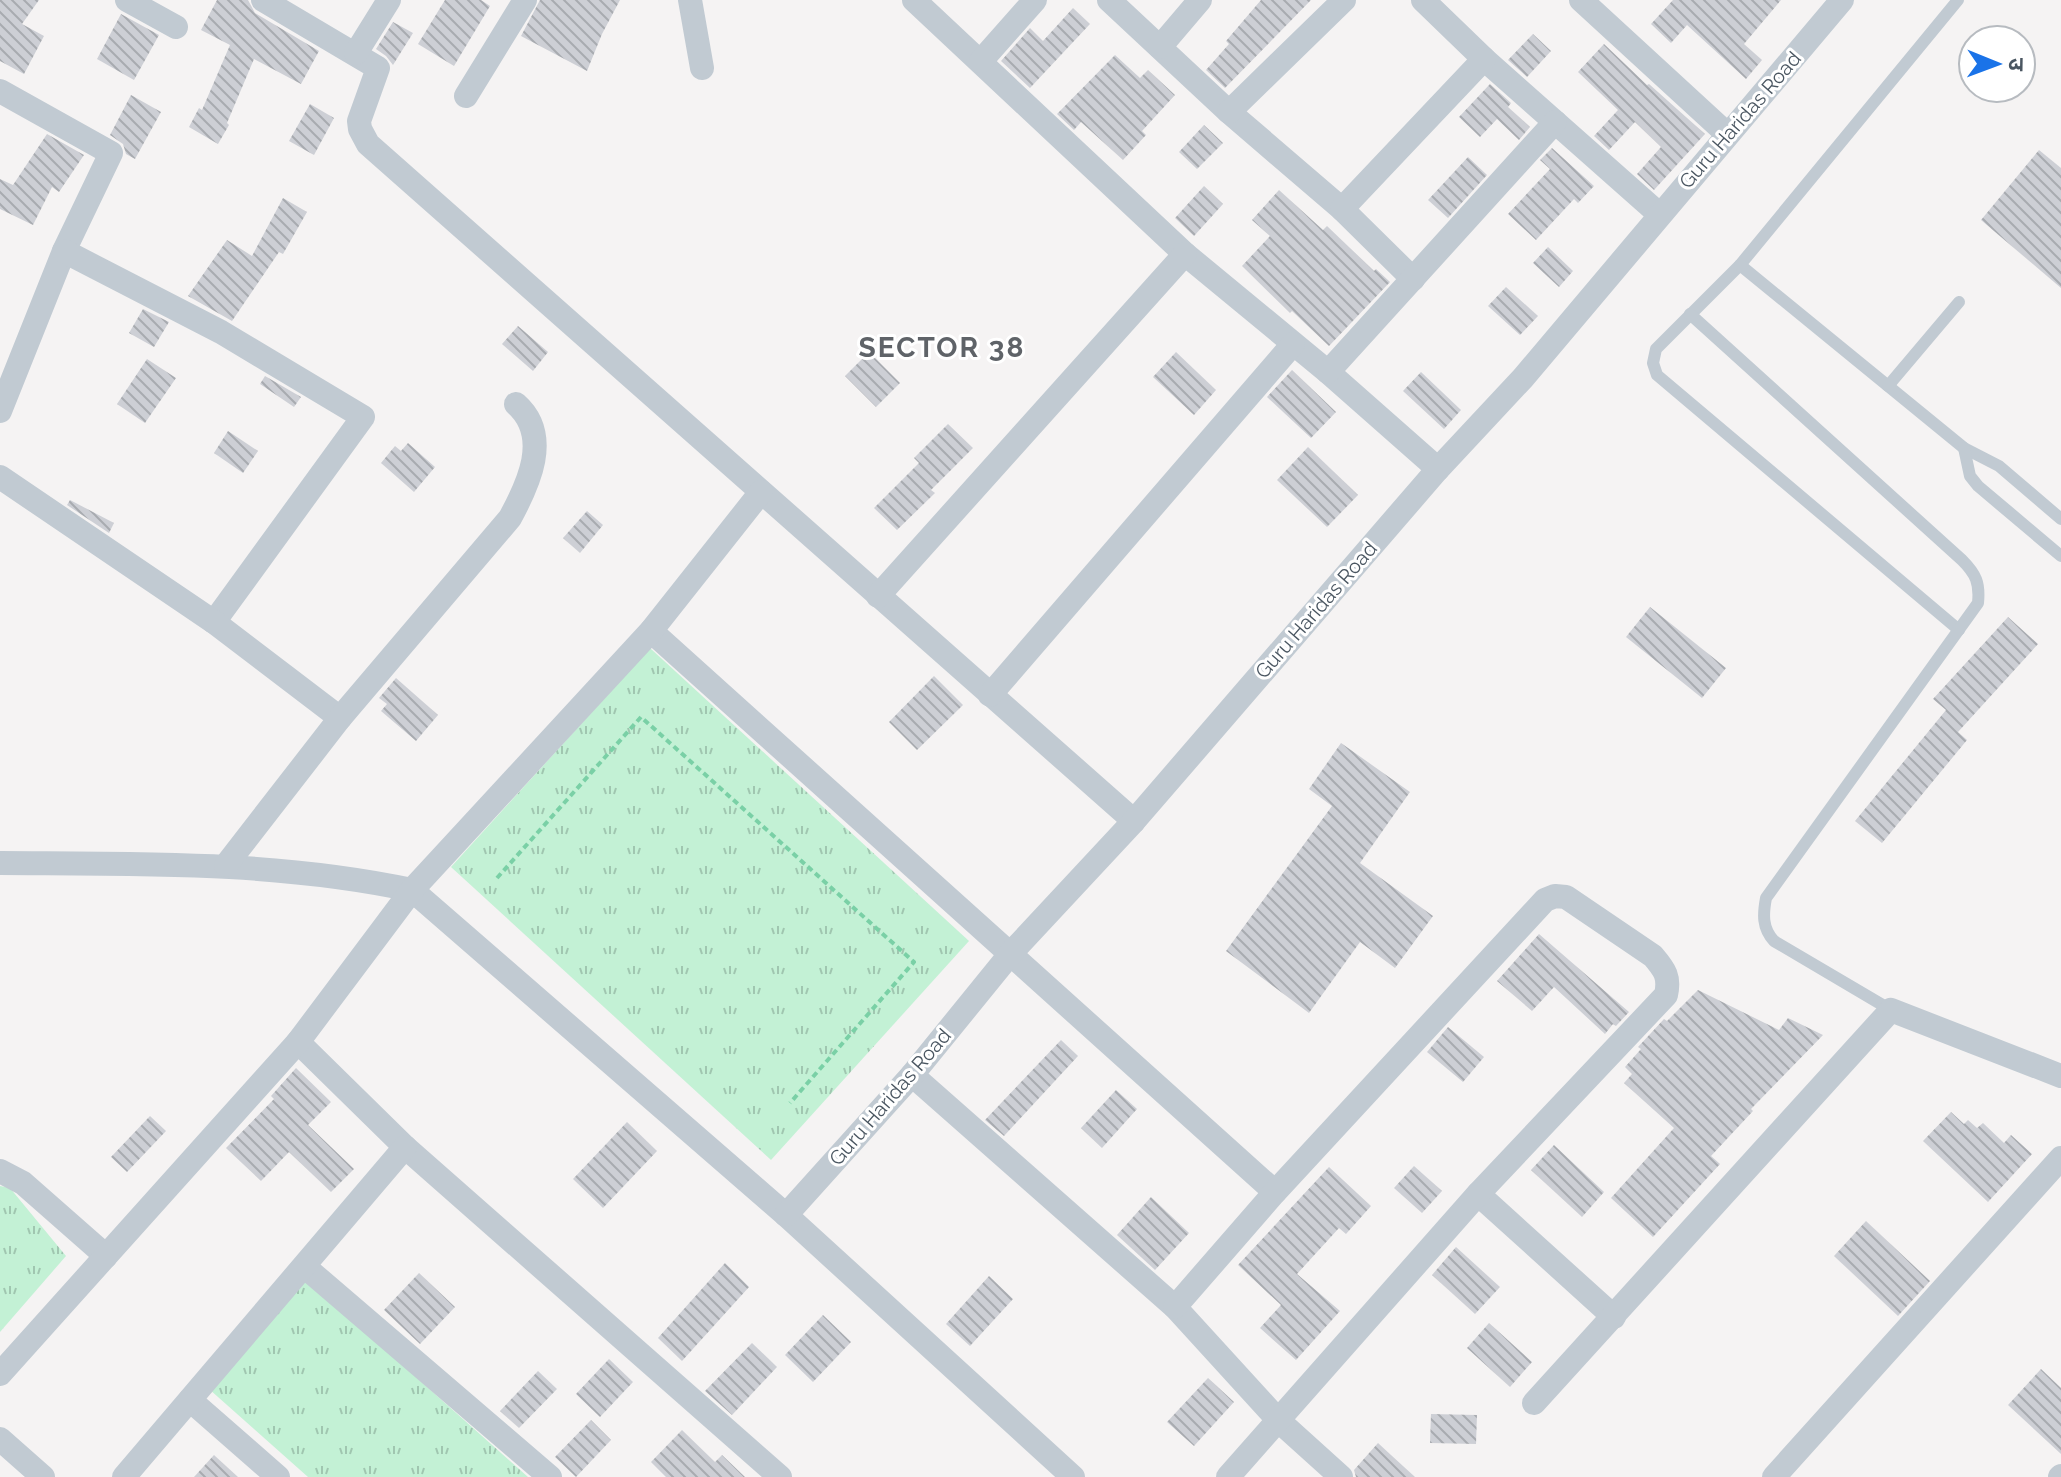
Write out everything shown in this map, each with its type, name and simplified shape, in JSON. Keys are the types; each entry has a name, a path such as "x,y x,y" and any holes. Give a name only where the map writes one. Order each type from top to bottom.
{"street":[{"path":"127,0 176,27"},
{"path":"263,0 378,68 359,121 368,144 1134,821"},
{"path":"356,53 389,0"},
{"path":"466,96 525,0"},
{"path":"690,0 702,68"},
{"path":"914,0 1185,254 1328,372 1438,469"},
{"path":"981,61 1035,0"},
{"path":"1109,0 1229,112 1342,209 1413,279"},
{"path":"1160,47 1200,0"},
{"path":"1229,112 1344,0"},
{"path":"1423,0 1484,59 1659,214"},
{"path":"1581,0 1727,134"},
{"name":"Guru Haridas Road","path":"786,1215 912,1075 1011,953 1134,821 1438,469 1523,378 1836,2"},
{"path":"1342,209 1484,59"},
{"path":"0,91 111,153 64,251 0,411"},
{"path":"1328,372 1555,122"},
{"path":"64,251 221,332 363,417 214,622"},
{"path":"878,596 1185,254"},
{"path":"990,695 1293,344"},
{"path":"226,865 340,718 510,518 534,467 530,422 516,404"},
{"path":"0,477 214,622 340,718"},
{"path":"0,1374 298,1042 412,890 651,631 761,492"},
{"path":"651,631 1275,1192"},
{"path":"0,863 226,865 343,876 412,890 786,1215 1068,1476"},
{"path":"1175,1307 1275,1192 1545,900 1555,896 1566,897 1653,956 1664,968 1669,980 1666,995 1478,1194 1228,1477"},
{"path":"1534,1403 1891,1010 2061,1076"},
{"path":"298,1042 405,1147 780,1477"},
{"path":"912,1075 1175,1307 1279,1421 1341,1477"},
{"path":"124,1477 405,1147"},
{"path":"1774,1477 2061,1158"},
{"path":"0,1171 23,1183 106,1256"},
{"path":"1478,1194 1614,1317"},
{"path":"305,1267 550,1477"},
{"path":"190,1400 278,1477"},
{"path":"0,1439 43,1477"}],"lane":[{"path":"1958,0 1740,265 1656,349 1653,363 1657,375 1959,630"},
{"path":"1740,265 1964,448 1999,466 2061,519"},
{"path":"1888,386 1959,302"},
{"path":"1690,314 1975,573 1980,588 1978,603 1766,898 1763,912 1767,933 1774,941 1891,1010"},
{"path":"1964,448 1970,476 1978,486 2061,556"}],"path":[{"path":"497,878 641,717 914,962 790,1103"}],"green space":[{"path":"650,648 969,941 771,1160 451,867"},
{"path":"0,1186 10,1188 66,1256 0,1332"},
{"path":"306,1279 528,1477 308,1477 209,1389"}],"building":[{"path":"0,0 39,0 22,24 44,36 24,74 0,61"},
{"path":"217,0 248,0 255,13 319,51 301,84 254,59 227,123 229,125 218,144 189,127 199,108 202,110 230,45 201,30"},
{"path":"445,0 481,0 490,6 454,66 418,44"},
{"path":"540,0 620,0 587,71 521,36"},
{"path":"1261,0 1311,0 1225,88 1206,70"},
{"path":"1673,0 1781,0 1744,44 1762,60 1746,79 1687,25 1671,43 1651,24"},
{"path":"1073,8 1090,24 1030,88 1001,61 1030,28 1043,41"},
{"path":"121,14 159,35 134,80 97,59"},
{"path":"393,22 413,33 393,65 376,49"},
{"path":"1533,34 1551,51 1527,77 1508,60"},
{"path":"1604,44 1705,134 1654,190 1637,174 1661,147 1635,122 1609,150 1594,136 1618,110 1578,72"},
{"path":"1115,55 1140,78 1148,70 1175,95 1142,131 1146,135 1123,160 1081,122 1074,130 1057,114"},
{"path":"1490,84 1511,103 1508,107 1530,127 1519,140 1497,119 1480,137 1459,117"},
{"path":"131,95 161,112 135,159 126,154 123,144 110,135"},
{"path":"310,104 334,118 314,155 289,141"},
{"path":"1204,125 1223,143 1197,169 1179,152"},
{"path":"47,134 84,155 59,192 52,187 33,225 0,209 0,179 13,185"},
{"path":"1552,148 1594,186 1578,203 1574,199 1536,240 1508,214 1550,169 1540,160"},
{"path":"2039,150 2061,168 2061,288 1981,220"},
{"path":"1468,157 1487,175 1448,218 1428,200"},
{"path":"1204,186 1223,204 1194,236 1175,218"},
{"path":"1279,190 1323,230 1327,226 1374,271 1376,269 1390,282 1329,346 1242,266 1270,236 1252,220"},
{"path":"283,198 307,212 283,254 279,252 232,321 188,296 227,240 252,256"},
{"path":"1548,247 1573,271 1559,287 1533,263"},
{"path":"1506,287 1538,316 1520,335 1488,306"},
{"path":"143,309 169,322 154,347 129,333"},
{"path":"518,326 548,352 533,371 502,344"},
{"path":"869,352 900,383 876,407 845,376"},
{"path":"1176,352 1216,390 1194,415 1153,377"},
{"path":"147,359 176,378 145,423 117,404"},
{"path":"1292,370 1336,412 1311,438 1267,397"},
{"path":"1421,372 1461,410 1444,429 1403,391"},
{"path":"265,376 301,397 294,407 260,384"},
{"path":"948,424 973,448 931,490 935,493 897,530 874,508 919,463 914,458"},
{"path":"228,431 258,451 243,473 214,453"},
{"path":"408,443 435,467 414,492 381,463 395,446 401,451"},
{"path":"1308,447 1358,495 1327,527 1277,480"},
{"path":"70,500 114,523 109,533 67,505"},
{"path":"587,511 603,525 580,553 563,538"},
{"path":"1650,607 1726,668 1702,698 1626,637"},
{"path":"2008,617 2038,644 1958,732 1967,740 1882,843 1855,821 1946,710 1933,699"},
{"path":"934,676 963,705 917,750 889,722"},
{"path":"396,678 438,715 416,741 381,711 387,704 379,698"},
{"path":"1341,743 1410,792 1360,863 1433,916 1395,968 1360,942 1309,1013 1226,951 1332,806 1309,789"},
{"path":"1539,934 1629,1012 1616,1026 1613,1024 1605,1034 1554,987 1532,1011 1497,981"},
{"path":"1698,990 1779,1030 1788,1018 1823,1035 1751,1109 1753,1111 1711,1156 1720,1164 1653,1237 1611,1198 1674,1128 1624,1083 1632,1074 1625,1067 1641,1049 1638,1047 1664,1019 1667,1021"},
{"path":"1448,1027 1484,1057 1463,1082 1427,1052"},
{"path":"1061,1040 1078,1056 1004,1136 985,1120"},
{"path":"296,1068 331,1102 308,1125 354,1169 331,1192 289,1152 261,1181 226,1148 274,1099 271,1096"},
{"path":"1116,1090 1137,1109 1102,1148 1081,1128"},
{"path":"1951,1112 1964,1124 1968,1120 1977,1128 1983,1123 2004,1143 2011,1135 2032,1154 1988,1202 1923,1141"},
{"path":"150,1116 166,1131 127,1172 111,1157"},
{"path":"627,1122 657,1151 603,1208 573,1179"},
{"path":"1554,1145 1604,1192 1582,1217 1531,1170"},
{"path":"1414,1166 1442,1191 1422,1213 1394,1188"},
{"path":"1329,1167 1371,1206 1346,1234 1339,1228 1297,1274 1340,1311 1296,1360 1260,1328 1281,1305 1238,1265"},
{"path":"1151,1197 1189,1233 1155,1270 1117,1235"},
{"path":"1866,1221 1930,1281 1898,1316 1834,1256"},
{"path":"1456,1247 1500,1287 1475,1314 1432,1275"},
{"path":"725,1263 749,1287 682,1361 658,1338"},
{"path":"419,1273 455,1307 420,1344 384,1310"},
{"path":"989,1276 1013,1299 970,1346 946,1324"},
{"path":"823,1315 851,1342 813,1382 785,1355"},
{"path":"1489,1323 1532,1362 1510,1387 1467,1348"},
{"path":"752,1343 777,1367 732,1415 705,1391"},
{"path":"609,1359 633,1382 600,1417 576,1394"},
{"path":"2041,1369 2061,1388 2061,1454 2008,1405"},
{"path":"538,1371 557,1389 519,1428 500,1411"},
{"path":"1208,1378 1234,1402 1194,1446 1167,1422"},
{"path":"1431,1414 1477,1415 1476,1444 1430,1443"},
{"path":"591,1420 611,1440 576,1477 555,1457"},
{"path":"682,1430 715,1462 722,1455 745,1477 666,1477 651,1462"},
{"path":"1378,1443 1415,1477 1356,1477 1354,1470"},
{"path":"214,1455 238,1477 194,1477"}],"district":[{"name":"SECTOR 38","path":"942,347"}]}
